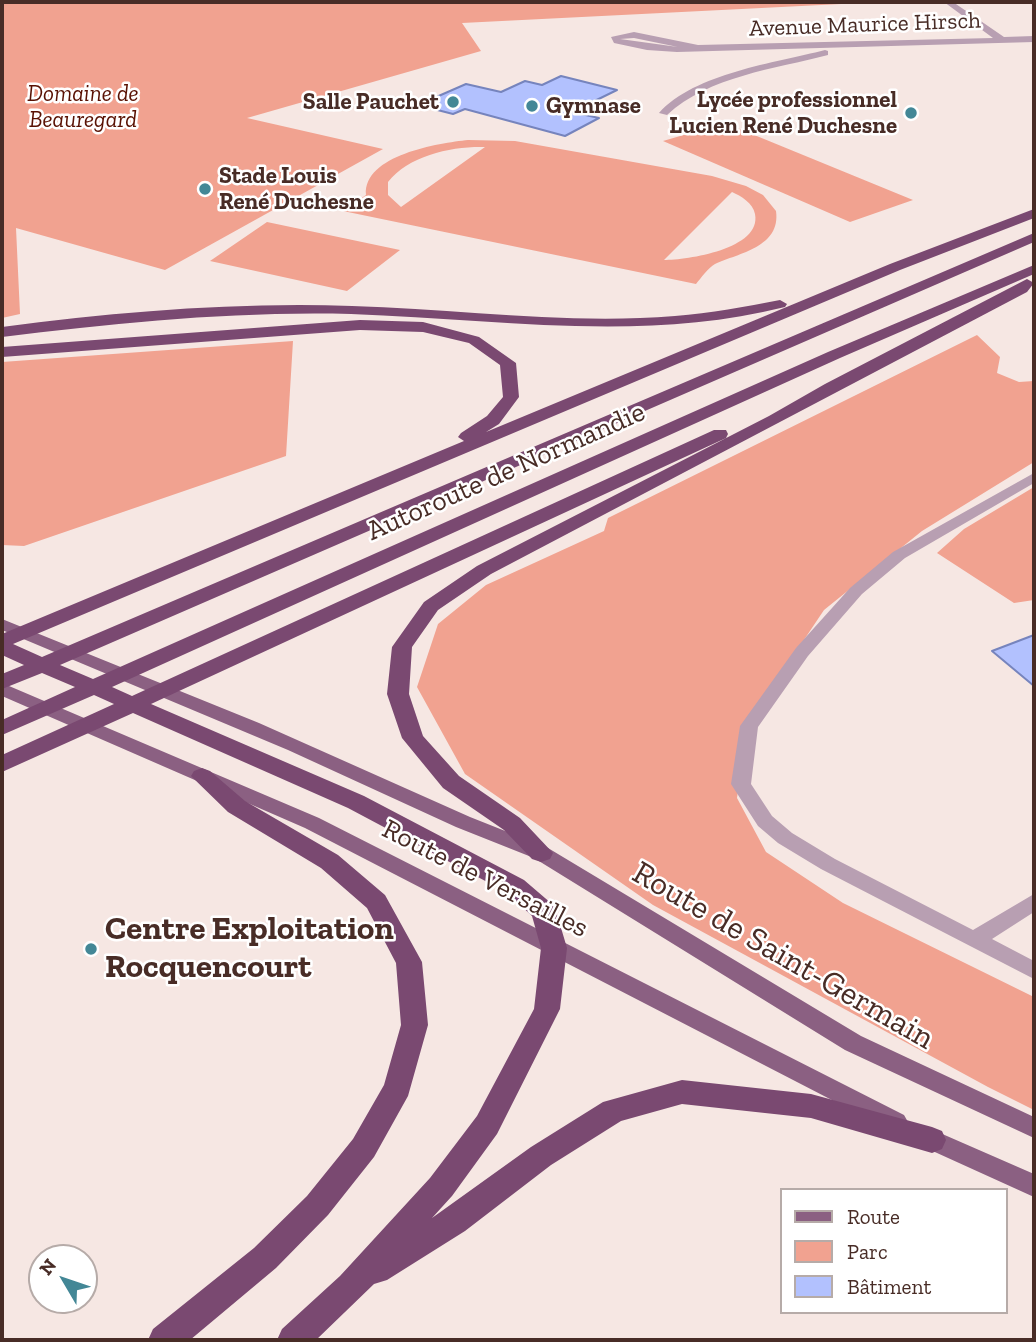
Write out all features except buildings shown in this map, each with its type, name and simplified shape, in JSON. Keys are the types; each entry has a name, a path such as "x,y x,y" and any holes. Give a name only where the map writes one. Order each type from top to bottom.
{"highway":[{"path":"2,641 895,267 1034,214"},
{"name":"Autoroute de Normandie","path":"2,682 1034,237"},
{"path":"2,332 70,323 209,312 348,310 617,324 692,320 748,312 787,302 876,270 895,267"},
{"name":"Autoroute de Normandie","path":"2,728 821,361 1034,269"},
{"path":"541,853 512,824 451,782 413,738 398,694 402,647 431,606 484,570 1022,289 1034,276"},
{"path":"2,352 360,325 423,327 474,340 508,363 512,397 493,420 386,482"},
{"path":"2,764 762,414 831,387"},
{"path":"2,647 356,802 515,886 543,911 554,948 547,1009 487,1125 441,1187 351,1286 293,1340"},
{"path":"164,1340 205,1311 288,1236 348,1171 374,1134 399,1088 413,1039 415,991 408,957 394,927 376,901 342,869 240,808 202,776"},
{"path":"351,1286 454,1221 541,1156 613,1111 682,1092 811,1106 932,1140"}],"main road":[{"name":"Route de Versailles","path":"2,624 247,724 498,839 541,853"},
{"name":"Route de Versailles","path":"2,689 312,823 932,1140"},
{"name":"Route de Saint-Germain","path":"541,853 853,1043 1034,1128"},
{"path":"932,1140 1034,1186"}],"street":[{"path":"948,2 1002,40"},
{"name":"Avenue Maurice Hirsch","path":"698,48 634,34 615,37 617,41 670,51 1034,38"},
{"path":"663,113 699,89 832,51 831,46"},
{"path":"1034,477 898,555 856,591 802,652 748,726 741,784 765,821 785,838 828,864 1034,971"},
{"path":"974,940 1034,902"}],"green space":[{"name":"Domaine de Beauregard","path":"2,2 881,2 462,23 481,51 247,118 383,149 165,270 16,228 20,314 2,318"},
{"path":"725,123 913,200 850,222 663,141"},
{"path":"515,141 712,176 746,186 763,195 776,211 776,223 765,241 715,264 696,284 343,211 366,195 368,181 389,161 422,148 455,142","holes":["485,147 401,207 388,195 388,182 419,159 459,148","732,192 746,200 754,210 754,226 747,236 735,244 705,255 664,260"]},
{"path":"267,222 400,250 347,291 210,261"},
{"path":"977,335 1000,357 997,373 1019,382 1034,381 1034,462 922,531 824,610 747,725 737,798 766,852 843,903 1034,997 1034,1110 653,905 465,774 417,687 438,624 486,585 604,531 608,518"},
{"path":"293,341 286,456 24,546 2,545 2,362"},
{"path":"1034,487 1034,600 1014,603 937,553 964,529"}],"place":[{"name":"Salle Pauchet","path":"453,102"},
{"name":"Gymnase","path":"532,106"},
{"name":"Lycée professionnel Lucien René Duchesne","path":"911,113"},
{"name":"Stade Louis René Duchesne","path":"205,189"},
{"name":"Centre Exploitation Rocquencourt","path":"91,949"}]}
